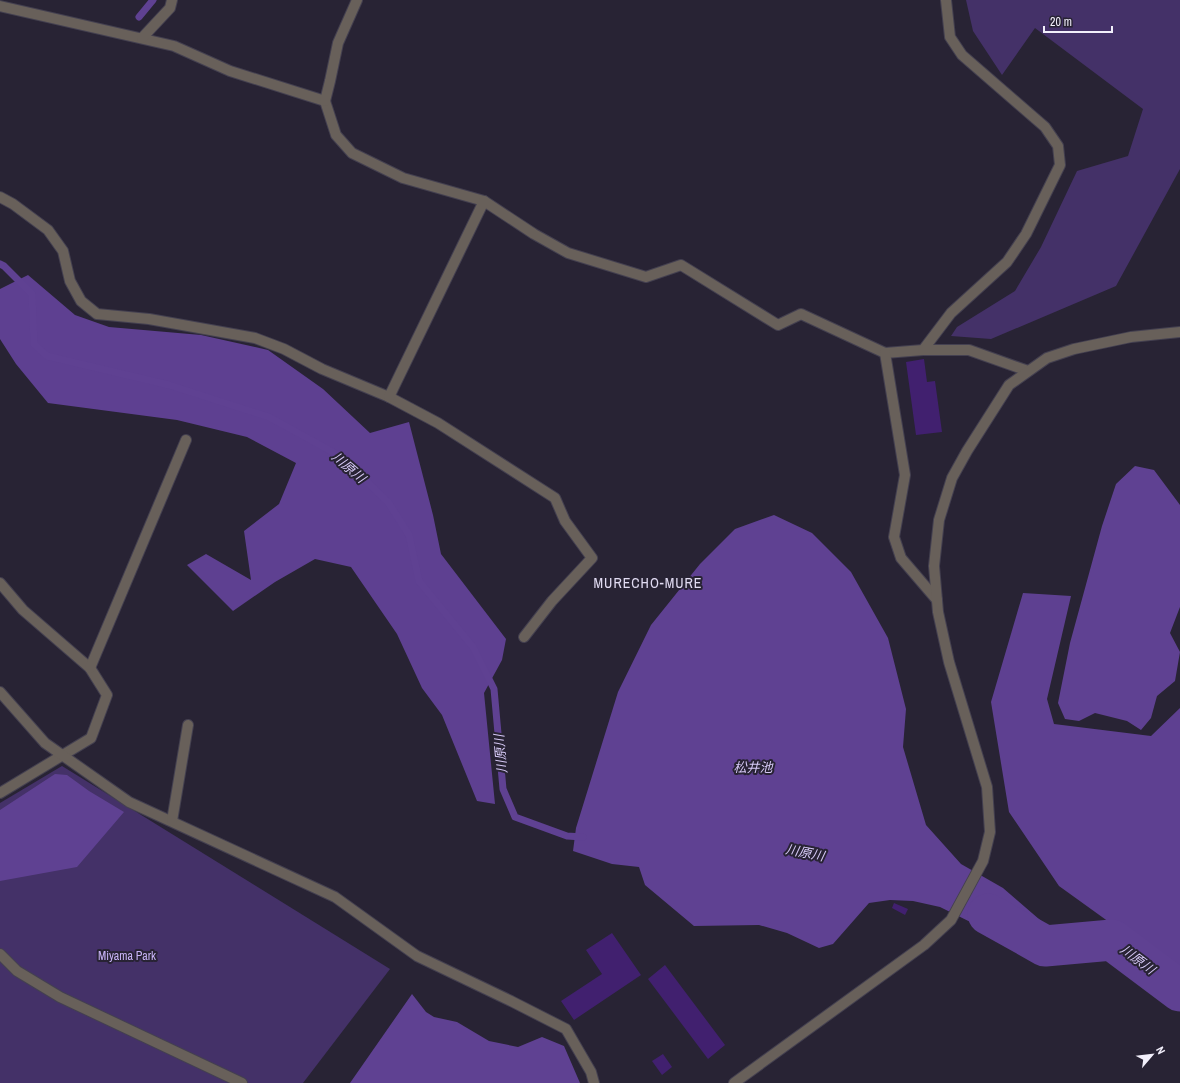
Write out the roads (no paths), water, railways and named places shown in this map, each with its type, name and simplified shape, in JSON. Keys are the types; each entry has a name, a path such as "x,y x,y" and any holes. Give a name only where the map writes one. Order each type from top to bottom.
{"street":[{"path":"142,38 170,8 172,0"},
{"path":"357,0 338,43 324,101 336,135 352,153 403,178 484,201 534,234 568,253 646,278 682,266 778,325 801,314 885,353 923,350 969,350 1028,371"},
{"path":"923,350 951,313 1007,262 1026,234 1060,165 1058,146 1045,127 962,55 950,37 946,0"},
{"path":"0,6 174,46 230,71 324,101"},
{"path":"0,197 13,204 48,230 63,251 70,281 81,301 97,314 149,319 255,338 284,349 322,369 389,398 438,423 555,498 565,521 592,558 552,601 524,637"},
{"path":"389,398 484,201"},
{"path":"734,1083 924,945 951,920 983,861 990,832 988,787 949,662 938,612 934,566 939,520 952,478 967,451 1009,385 1047,358 1074,349 1131,337 1180,332"},
{"path":"885,353 905,475 894,537 901,558 937,600"},
{"path":"90,668 186,440"},
{"path":"0,583 24,610 90,668 107,695 91,738 0,793"},
{"path":"0,692 45,743 129,802 335,897 417,956 566,1029 591,1072 594,1083"},
{"path":"172,821 188,725"},
{"path":"0,954 17,971 60,997 230,1076 242,1083"}],"water":[{"path":"1135,466 1154,470 1180,505 1180,607 1170,633 1180,652 1175,681 1157,696 1151,718 1141,730 1127,721 1095,713 1079,721 1065,719 1058,703 1070,643 1102,526 1116,484"},
{"name":"松井池","path":"774,515 812,533 851,572 888,638 906,709 903,747 926,825 961,864 1003,888 1047,926 1031,952 940,907 913,901 890,900 869,903 833,944 819,948 787,933 759,925 694,926 645,885 639,867 612,864 573,851 576,828 618,692 651,625 700,564 735,529"},
{"path":"55,774 67,775 89,791 124,812 77,867 0,881 0,810"},
{"path":"412,994 426,1012 434,1017 457,1022 489,1041 518,1047 542,1037 564,1046 580,1083 350,1083"}],"waterway":[{"path":"139,17 153,0"},
{"name":"川原川","path":"0,264 4,266 32,294 34,344 47,356 169,385 269,417 340,456 388,502 409,535 419,581 473,647 494,689 503,789 515,817 567,836 583,837"},
{"name":"川原川","path":"988,914 1045,946 1112,940 1180,991"}],"district":[{"name":"MURECHO-MURE","path":"648,583"}],"park label":[{"name":"Miyama Park","path":"127,956"}]}
